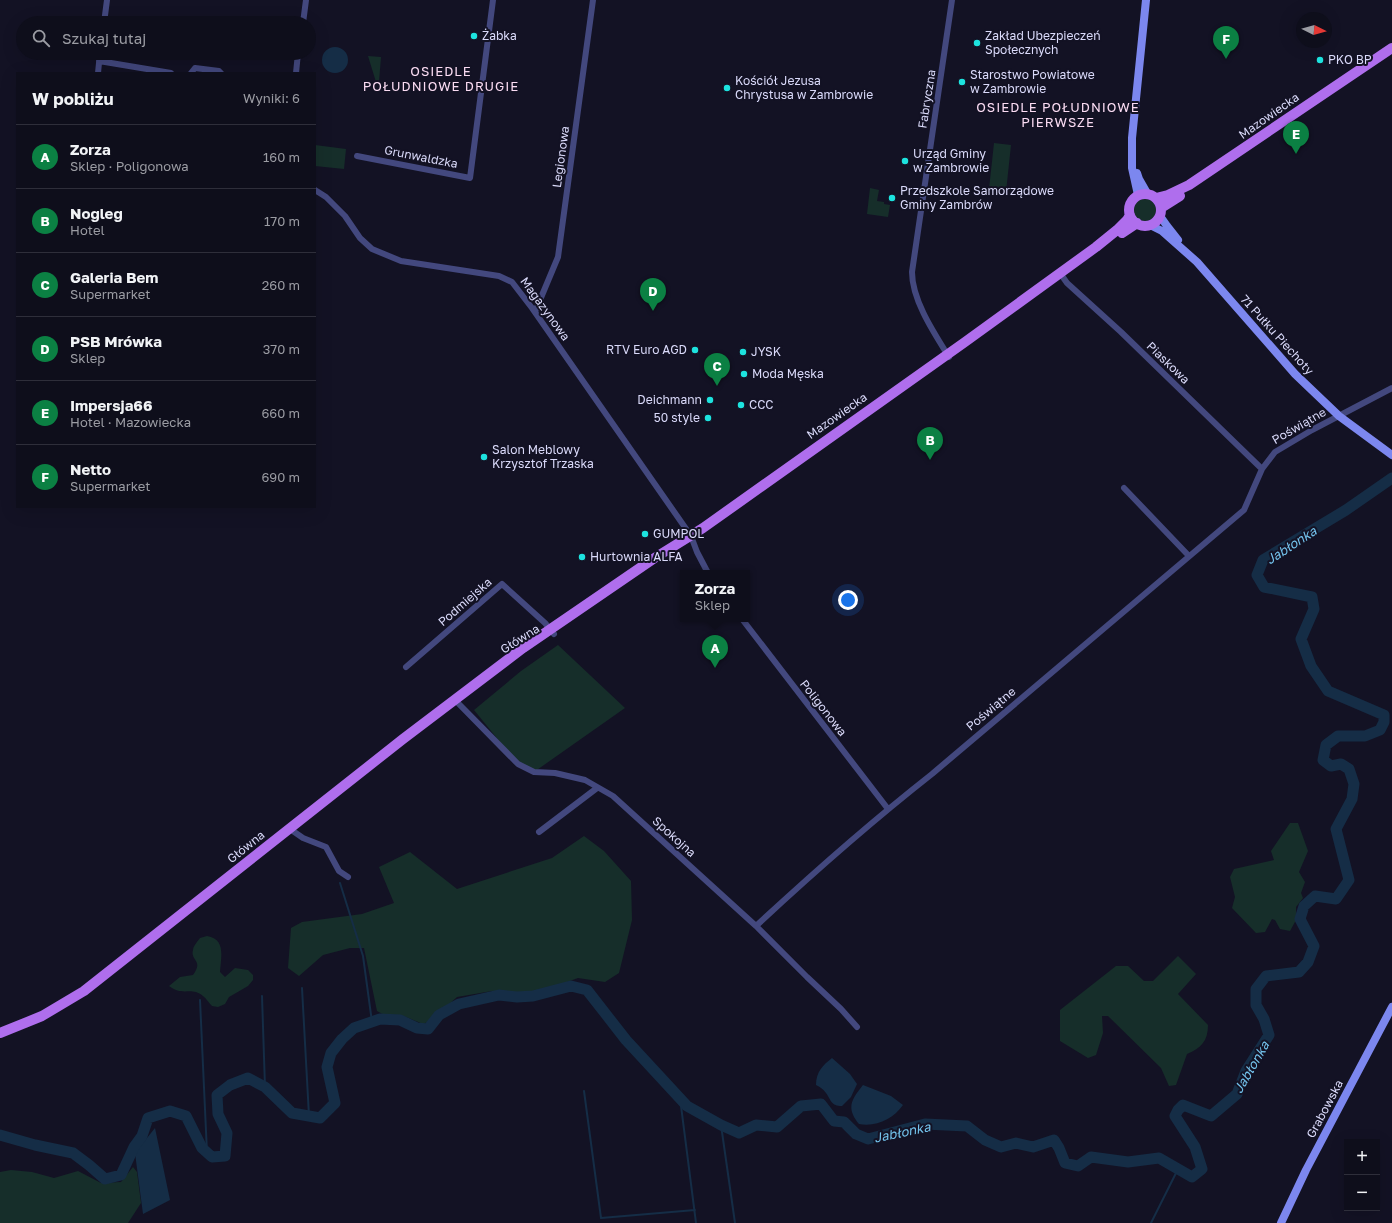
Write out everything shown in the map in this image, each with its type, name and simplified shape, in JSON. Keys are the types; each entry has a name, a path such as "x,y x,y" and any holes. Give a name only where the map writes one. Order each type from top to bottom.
{"main road":[{"name":"Mazowiecka","path":"1156,198 1168,195 1189,185 1392,48"},
{"name":"Mazowiecka","path":"1161,212 1253,148 1392,55"},
{"path":"1142,194 1156,198 1161,212 1156,221 1150,225 1141,225 1134,219 1129,208 1131,202 1142,194"},
{"name":"Mazowiecka","path":"552,632 781,480 948,357 1128,228 1134,219"},
{"name":"Główna","path":"0,1033 42,1016 84,991 403,739 500,667 524,654 552,632"}],"street":[{"path":"105,16 106,0"},
{"path":"304,16 306,0"},
{"name":"Grunwaldzka","path":"357,156 470,178 493,0"},
{"name":"Legionowa","path":"534,312 558,257 593,0"},
{"name":"Fabryczna","path":"948,357 929,323 914,290 912,272 952,0"},
{"path":"1142,194 1132,153 1132,138 1146,0"},
{"path":"296,72 297,60"},
{"path":"98,72 99,61 165,72"},
{"path":"192,72 195,68 220,72"},
{"name":"Magazynowa","path":"316,191 345,216 360,238 372,249 401,261 499,276 512,282 692,538"},
{"path":"1161,212 1167,226 1197,262"},
{"name":"71 Pułku Piechoty","path":"1150,225 1162,231 1197,262 1295,374 1339,416 1392,455"},
{"name":"Piaskowa","path":"1061,275 1262,469"},
{"name":"Poświątne","path":"756,926 807,878 1244,510 1262,469 1275,452 1312,430 1392,388"},
{"path":"1124,488 1189,556"},
{"path":"692,538 706,570"},
{"name":"Podmiejska","path":"406,667 502,584 545,623 552,632"},
{"name":"Poligonowa","path":"744,622 888,809"},
{"name":"Spokojna","path":"455,700 518,764 534,772 555,773 585,780 613,796 756,926 807,977 842,1009 857,1027"},
{"path":"539,832 597,788"},
{"path":"290,829 303,838 326,848 339,871 348,877"},
{"name":"Grabowska","path":"1281,1223 1306,1170 1392,1007"}],"green space":[{"path":"368,56 381,57 379,82 376,82"},
{"path":"994,143 1011,145 1006,192 989,189"},
{"path":"316,145 346,149 344,169 316,166"},
{"path":"870,188 879,190 877,201 890,205 888,217 867,214"},
{"path":"1145,199 1153,202 1156,210 1153,218 1145,221 1137,218 1134,210 1137,202"},
{"path":"558,645 625,708 534,772 518,764 474,710 521,671"},
{"path":"1290,823 1298,823 1308,851 1299,872 1305,882 1301,893 1303,898 1296,907 1296,920 1290,931 1280,929 1275,920 1272,919 1265,932 1256,933 1232,908 1235,897 1230,877 1234,869 1274,860 1271,851"},
{"path":"584,836 604,851 631,881 632,920 619,973 605,982 578,978 537,993 492,991 457,997 432,1020 423,1024 401,1015 386,1016 377,1011 364,948 350,948 323,955 299,976 288,968 291,928 302,922 362,914 394,903 379,867 410,852 457,889 552,858"},
{"path":"207,936 213,938 220,945 220,972 225,977 235,968 248,970 253,975 253,980 248,986 229,997 225,1004 218,1007 212,1006 199,993 179,991 169,986 180,977 193,975 196,970 197,963 193,956 193,948 200,938"},
{"path":"1178,956 1196,974 1178,994 1208,1025 1208,1031 1203,1043 1187,1054 1176,1085 1169,1086 1161,1068 1108,1016 1102,1016 1103,1033 1096,1055 1088,1058 1060,1041 1060,1010 1116,966 1128,966 1144,981 1153,981"},
{"path":"133,1167 137,1172 141,1203 128,1223 0,1223 0,1172 11,1170 32,1172 54,1178 78,1171 101,1183 121,1182"}],"water":[{"path":"335,47 344,51 348,60 344,69 335,73 326,69 322,60 326,51"},
{"path":"832,1058 850,1074 857,1084 851,1097 842,1106 833,1104 824,1090 816,1085 817,1076 821,1069"},
{"path":"863,1085 891,1096 903,1105 899,1110 884,1121 866,1125 859,1124 851,1109 855,1095"},
{"path":"155,1128 170,1200 143,1214 135,1153"}],"waterway":[{"name":"Jabłonka","path":"0,1135 35,1145 73,1153 105,1179 121,1175 134,1147 142,1136 148,1118 170,1111 186,1116 202,1148 212,1157 225,1156 227,1133 218,1114 217,1095 230,1085 248,1078 265,1087 292,1113 320,1118 335,1103 327,1067 331,1053 342,1039 354,1028 380,1019 400,1020 417,1028 428,1029 439,1015 459,1004 499,995 517,997 533,996 571,986 587,990 626,1040 687,1106 739,1133 756,1125 777,1127 801,1106 821,1104 834,1121 844,1122 856,1134 868,1139 925,1124 967,1126 985,1140 1001,1147 1016,1143 1033,1147 1054,1140 1065,1163 1078,1166 1091,1157 1128,1162 1159,1158 1192,1177 1202,1169 1195,1147 1175,1116 1178,1110 1183,1105 1211,1116 1237,1094 1246,1071 1269,1035 1264,1019 1256,1005 1256,989 1266,976 1299,972 1308,962 1314,946 1300,919 1304,906 1315,896 1336,899 1349,880 1336,829 1352,799 1354,784 1349,769 1341,764 1331,766 1323,760 1326,745 1338,736 1365,736 1380,730 1384,722 1384,715 1328,691 1311,666 1301,639 1314,609 1312,597 1264,587 1257,575 1263,560 1346,510 1392,478"},
{"path":"340,883 363,956 372,1022"},
{"path":"302,988 309,1116"},
{"path":"262,996 265,1087"},
{"path":"200,1000 207,1153"},
{"path":"584,1091 601,1218 695,1210"},
{"path":"680,1098 696,1223"},
{"path":"721,1125 735,1223"},
{"path":"1151,1223 1178,1169"}],"place":[{"name":"Żabka","path":"474,36"},
{"name":"Zakład Ubezpieczeń Społecznych","path":"977,43"},
{"name":"Netto","path":"1226,59"},
{"name":"PKO BP","path":"1320,60"},
{"name":"Starostwo Powiatowe w Zambrowie","path":"962,82"},
{"name":"Kościół Jezusa Chrystusa w Zambrowie","path":"727,88"},
{"name":"Impersja66","path":"1296,154"},
{"name":"Urząd Gminy w Zambrowie","path":"905,161"},
{"name":"Przedszkole Samorządowe Gminy Zambrów","path":"892,198"},
{"name":"PSB Mrówka","path":"653,311"},
{"name":"RTV Euro AGD","path":"695,350"},
{"name":"JYSK","path":"743,352"},
{"name":"Moda Męska","path":"744,374"},
{"name":"Galeria Bem","path":"717,386"},
{"name":"Deichmann","path":"710,400"},
{"name":"CCC","path":"741,405"},
{"name":"50 style","path":"708,418"},
{"name":"Salon Meblowy Krzysztof Trzaska","path":"484,457"},
{"name":"Nogleg","path":"930,460"},
{"name":"GUMPOL","path":"645,534"},
{"name":"Hurtownia ALFA","path":"582,557"},
{"name":"Zorza","path":"715,668"}],"district":[{"name":"OSIEDLE POŁUDNIOWE DRUGIE","path":"441,78"},
{"name":"OSIEDLE POŁUDNIOWE PIERWSZE","path":"1058,114"}]}
